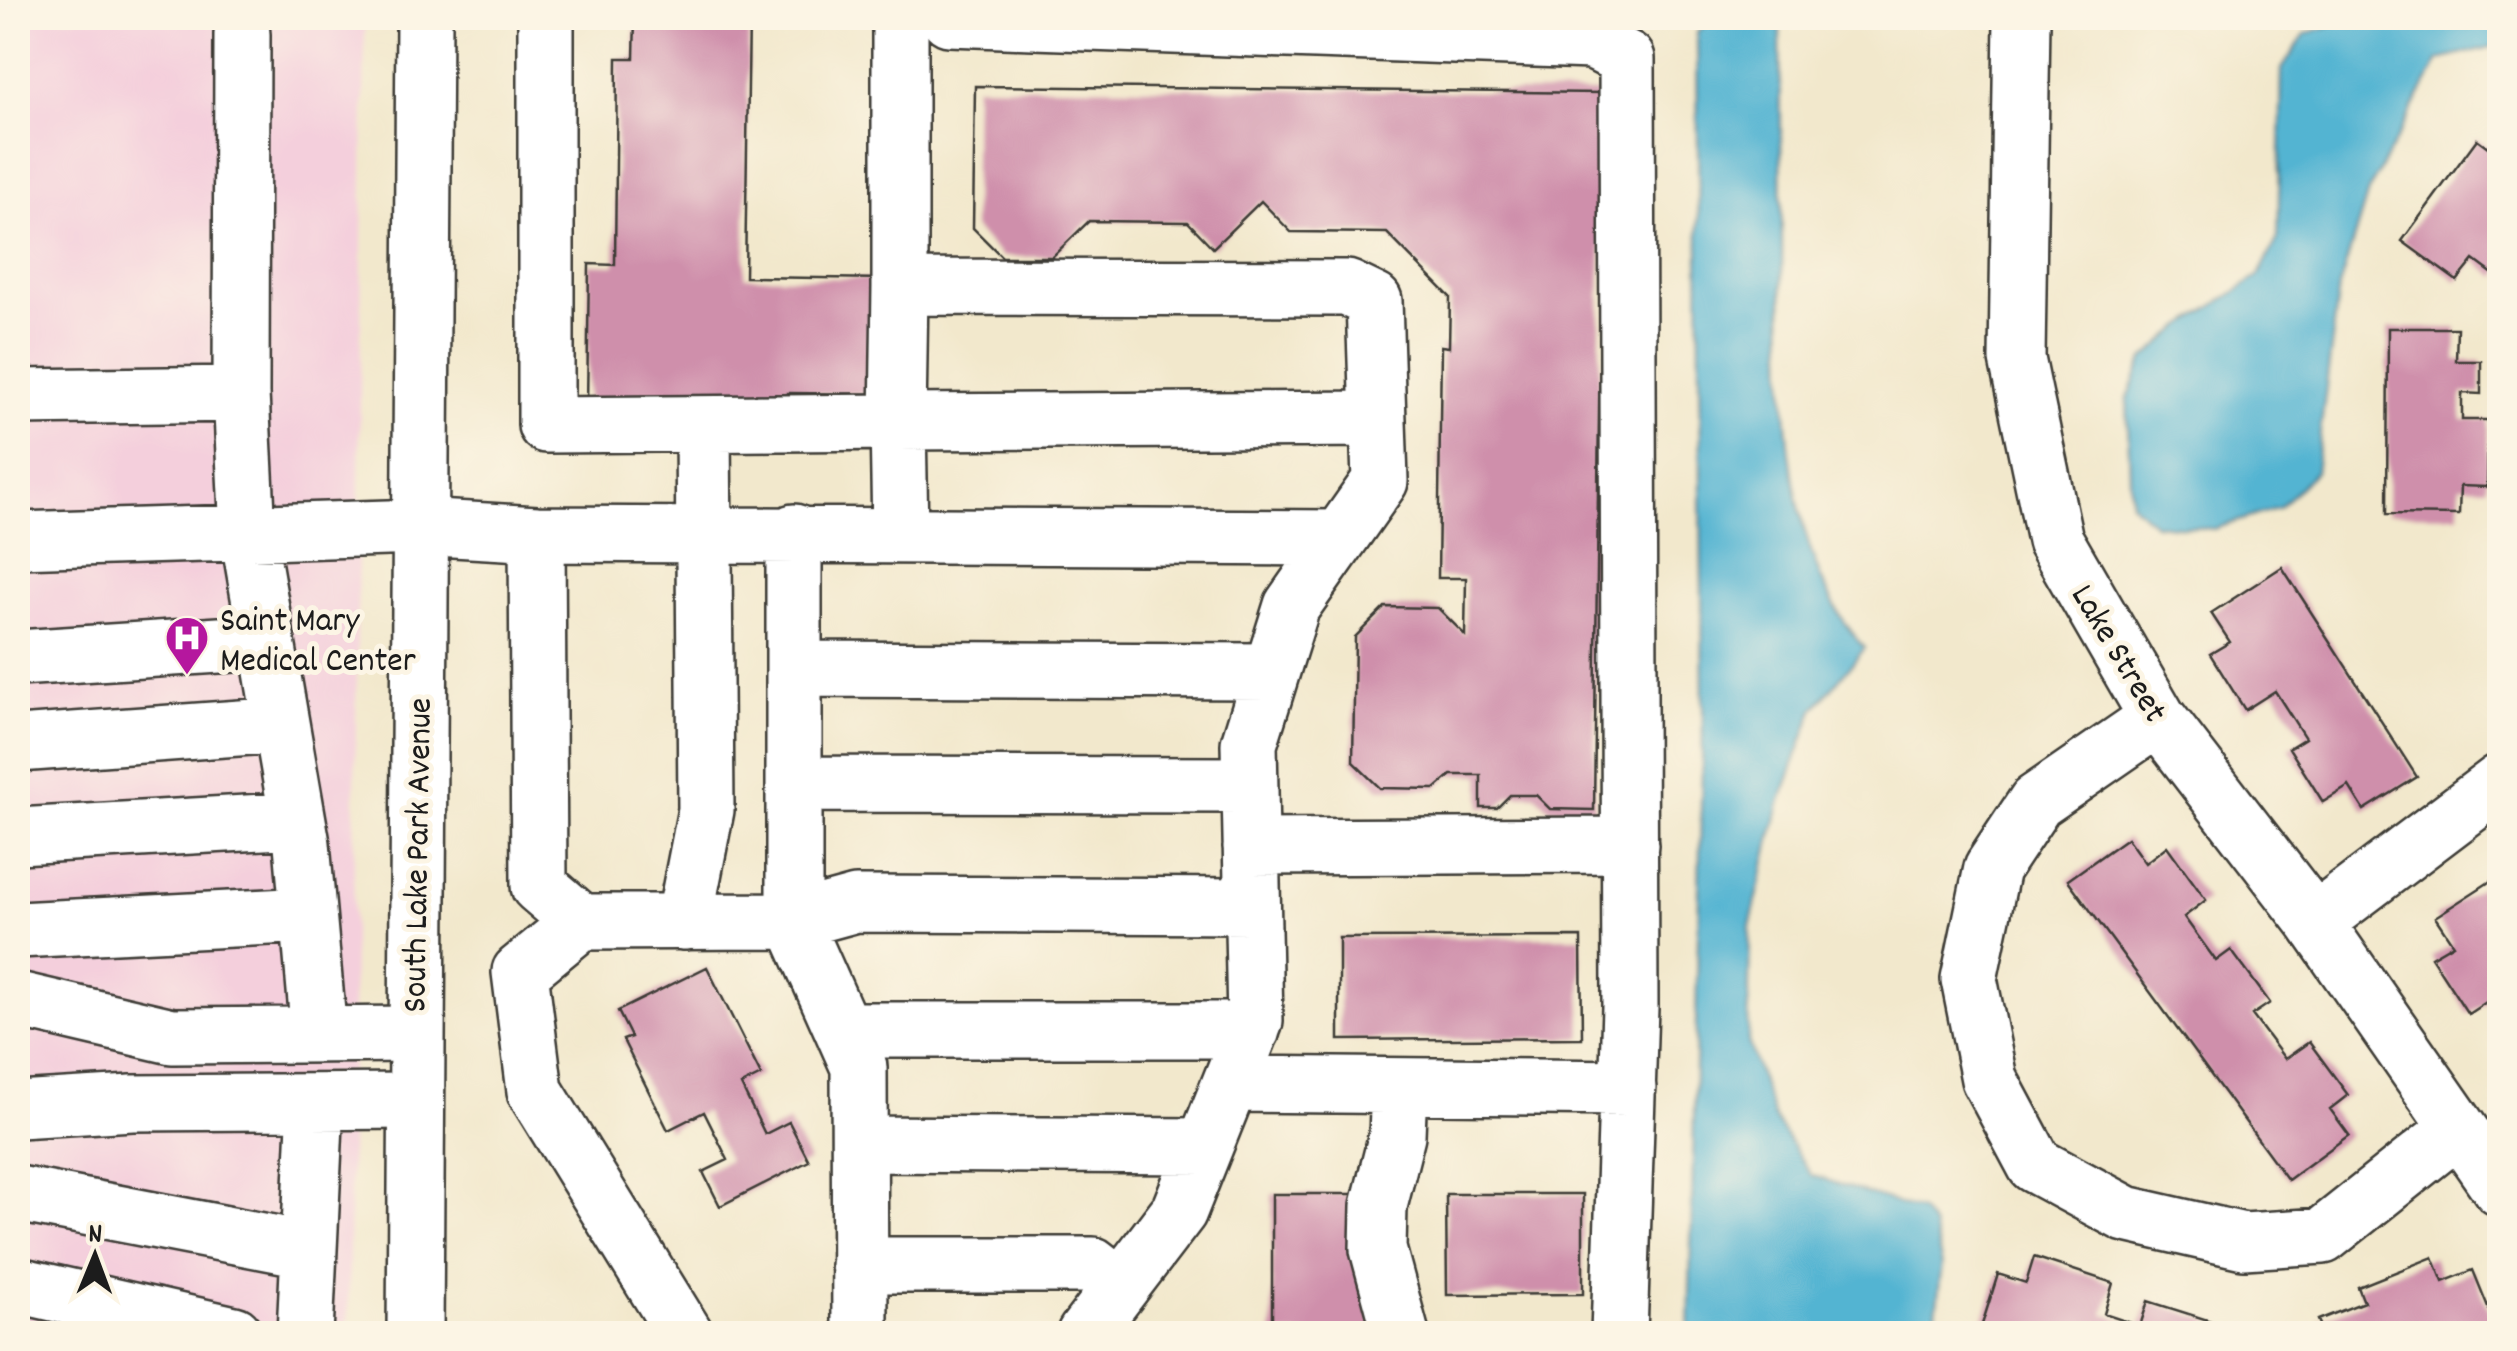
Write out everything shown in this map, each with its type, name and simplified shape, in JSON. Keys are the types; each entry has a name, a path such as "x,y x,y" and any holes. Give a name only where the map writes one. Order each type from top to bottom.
{"street":[{"name":"South Lake Park Avenue","path":"415,1334 413,1102 424,18"},
{"path":"546,18 546,425 1378,418"},
{"path":"900,18 900,533"},
{"path":"949,18 1592,41 1627,59 1630,845 1628,1088 1619,1334"},
{"name":"Lake Street","path":"2022,18 2017,358 2056,540 2158,718 2315,922 2456,1130 2500,1188"},
{"path":"242,34 241,394 248,533 298,820 319,1035"},
{"path":"900,287 1347,288 1374,301 1380,481 1292,606 1248,744 1256,1021 1179,1211 1085,1334"},
{"path":"18,397 241,394"},
{"path":"684,922 706,810 703,426"},
{"path":"18,540 419,528 536,534 705,531 1340,538"},
{"path":"794,532 794,921 859,1067 860,1334"},
{"path":"536,534 538,886 581,922"},
{"path":"18,658 266,642"},
{"path":"794,669 1271,671"},
{"path":"2158,718 2036,802 1992,868 1969,979 1989,1079 2035,1165 2126,1214 2244,1240 2323,1236 2456,1130"},
{"path":"18,744 281,725"},
{"path":"2315,922 2500,782"},
{"path":"794,784 1250,785"},
{"path":"18,836 298,820"},
{"path":"1251,847 1630,845"},
{"path":"685,1334 535,1091 520,972 581,922 794,921 856,904 1252,906"},
{"path":"18,930 308,915"},
{"path":"18,1000 172,1036 414,1034"},
{"path":"843,1030 1252,1030"},
{"path":"1230,1084 1628,1088"},
{"path":"1399,1086 1397,1135 1379,1206 1378,1248 1401,1334"},
{"path":"305,1334 316,1102"},
{"path":"18,1110 413,1102"},
{"path":"860,1144 1205,1146"},
{"path":"18,1194 310,1250"},
{"path":"860,1264 1092,1265 1121,1287"},
{"path":"18,1285 234,1334"}],"shaded area":[{"name":"Saint Mary Medical Center","path":"18,18 365,18 348,1333 18,1333"}],"water":[{"path":"1712,18 1766,18 1780,23 1783,347 1790,457 1815,562 1836,608 1865,648 1814,710 1781,800 1750,926 1748,1041 1774,1118 1811,1175 1921,1211 1933,1227 1942,1265 1936,1313 1939,1333 1689,1333 1703,715 1697,32"},
{"path":"2333,24 2499,27 2499,45 2439,60 2368,192 2339,287 2315,472 2279,508 2214,529 2154,524 2131,503 2127,400 2143,360 2180,328 2258,277 2278,238 2282,69 2305,34"}],"building":[{"path":"635,18 749,18 745,277 887,279 885,394 788,393 788,409 587,406 589,264 615,265 617,58 634,58"},
{"path":"975,86 1603,93 1594,810 1550,809 1536,795 1510,795 1497,808 1481,808 1481,775 1451,775 1435,789 1380,788 1353,762 1355,637 1385,607 1438,608 1465,635 1466,578 1438,578 1441,346 1449,347 1450,297 1387,233 1291,232 1261,201 1213,248 1188,222 1089,221 1052,257 1002,257 973,228"},
{"path":"2477,139 2500,156 2500,273 2497,277 2474,260 2457,281 2402,241"},
{"path":"2388,328 2457,328 2456,361 2481,361 2481,394 2462,393 2462,420 2488,420 2487,487 2460,486 2459,515 2387,514"},
{"path":"2282,567 2417,777 2364,810 2349,786 2323,802 2289,748 2305,738 2275,691 2245,710 2210,654 2230,642 2211,613"},
{"path":"2127,838 2145,863 2167,846 2206,900 2184,917 2216,961 2231,950 2270,1003 2252,1015 2285,1059 2309,1042 2348,1095 2330,1109 2349,1135 2288,1180 2068,880"},
{"path":"2500,875 2500,993 2468,1014 2431,957 2453,944 2435,917"},
{"path":"1581,937 1582,1038 1339,1040 1339,938"},
{"path":"707,967 761,1075 741,1085 765,1134 789,1122 809,1161 720,1206 703,1172 728,1160 704,1112 668,1130 623,1040 631,1037 618,1011"},
{"path":"1272,1194 1372,1194 1372,1334 1272,1334"},
{"path":"1446,1194 1583,1194 1583,1294 1447,1295"},
{"path":"2034,1257 2113,1283 2104,1314 2140,1326 2148,1301 2211,1321 2207,1334 1979,1334 1998,1274 2026,1283"},
{"path":"2433,1257 2443,1282 2473,1270 2499,1334 2324,1334 2318,1320 2364,1302 2358,1287"}],"place":[{"name":"Saint Mary Medical Center","path":"187,676"}]}
